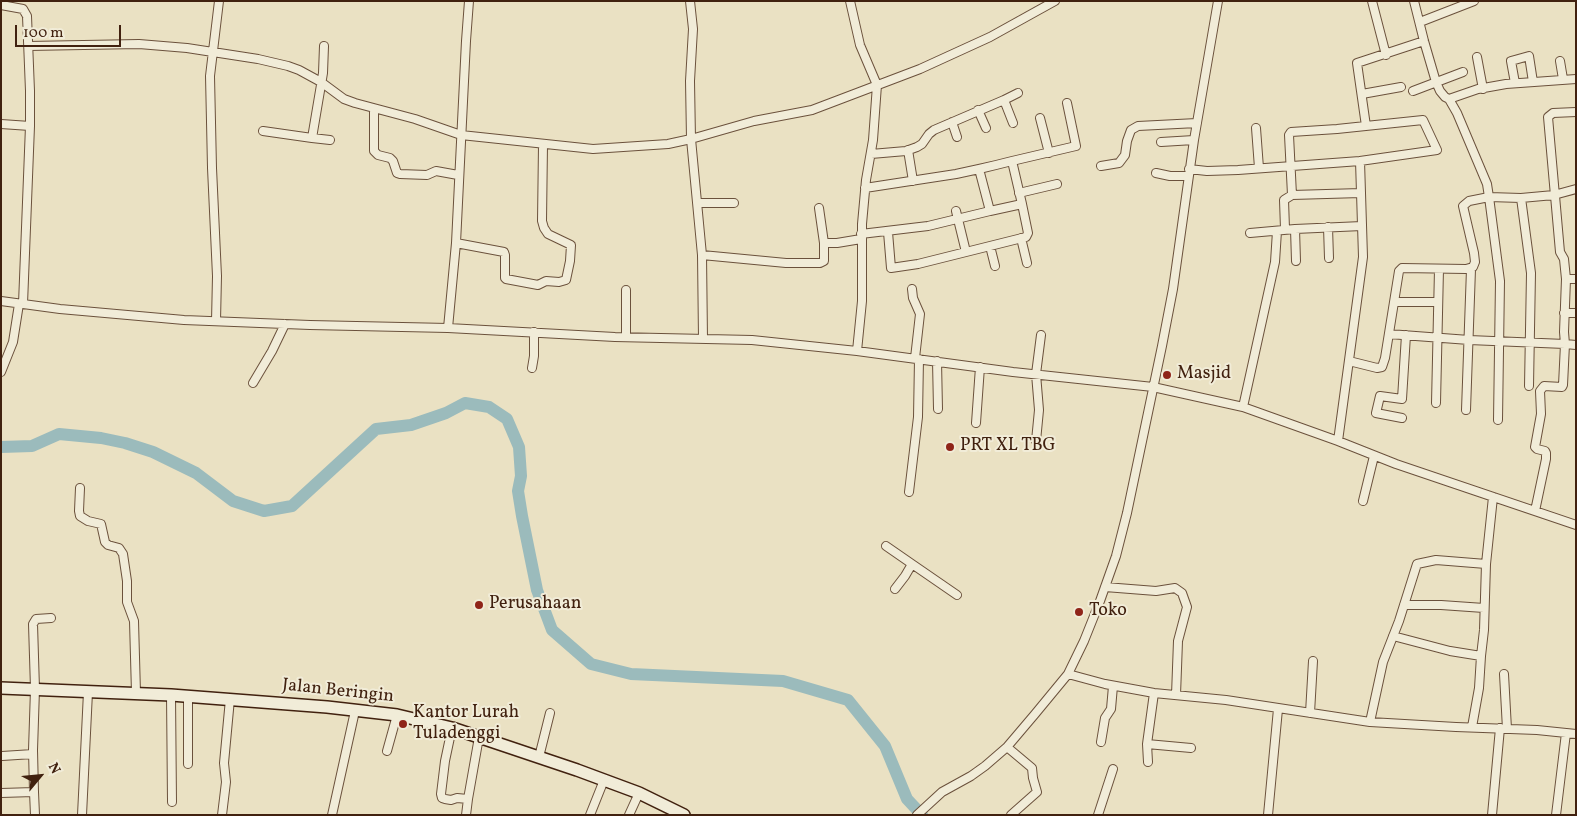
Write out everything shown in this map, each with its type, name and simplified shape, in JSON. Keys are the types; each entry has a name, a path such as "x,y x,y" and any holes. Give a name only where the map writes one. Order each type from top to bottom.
{"street":[{"path":"216,321 217,276 210,76 219,1"},
{"path":"448,328 456,243 458,175 469,1"},
{"path":"690,1 693,29 690,81 691,139 702,255 703,339"},
{"path":"850,1 860,45 877,85 873,140 865,188 866,235 857,351"},
{"path":"28,46 139,44 213,52 288,66 321,82 344,99 415,119 461,135 593,149 668,144 754,122 812,110 920,69 990,36 1055,1"},
{"path":"917,815 942,792 978,771 1007,747 1068,674 1084,641 1105,587 1116,556 1127,513 1173,289 1194,140 1218,1"},
{"path":"1372,1 1386,55"},
{"path":"1414,1 1436,82 1440,91 1445,97 1449,98 1487,184 1500,281 1498,420"},
{"path":"1420,22 1474,1"},
{"path":"1,5 23,8 27,16 30,126 21,304 14,342 1,372"},
{"path":"1366,126 1358,63 1424,41"},
{"path":"312,138 324,62 324,46"},
{"path":"1515,83 1511,61 1529,56 1533,82"},
{"path":"1477,57 1483,88"},
{"path":"1560,61 1563,79"},
{"path":"1413,91 1463,72"},
{"path":"1449,98 1483,88 1515,83 1576,78"},
{"path":"1362,94 1401,87"},
{"path":"870,154 908,150 920,146 929,134 1018,93"},
{"path":"1004,100 1013,123"},
{"path":"865,188 956,174 1076,146 1067,103"},
{"path":"374,109 374,151 378,155 390,158 398,173 427,175 436,171 458,175"},
{"path":"978,110 986,128"},
{"path":"1534,510 1546,458 1544,451 1535,447 1541,414 1540,391 1544,386 1562,387 1565,344 1566,279 1564,259 1560,252 1548,117 1553,113 1576,112"},
{"path":"1040,118 1048,153"},
{"path":"1156,173 1170,176 1207,171 1290,166 1360,161 1438,150 1423,120 1292,132 1289,135 1290,166 1292,195"},
{"path":"952,122 957,137"},
{"path":"1101,166 1119,163 1125,155 1127,140 1131,130 1138,126 1197,123"},
{"path":"1,124 30,126"},
{"path":"1256,128 1258,168"},
{"path":"263,131 330,140"},
{"path":"1161,142 1194,140"},
{"path":"456,243 504,252 506,279 538,285 546,281 559,282 566,280 571,245 548,234 542,221 543,145"},
{"path":"908,150 913,181"},
{"path":"888,232 891,268 918,264 1026,237 1028,233 1012,161"},
{"path":"1338,441 1364,257 1360,161"},
{"path":"979,169 990,211"},
{"path":"1019,193 1057,184"},
{"path":"1466,410 1471,269 1475,262 1463,206 1469,201 1489,197 1521,198 1554,195 1576,189"},
{"path":"1243,408 1275,262 1284,200 1292,195 1361,192"},
{"path":"1521,198 1531,273 1529,386"},
{"path":"697,203 734,203"},
{"path":"824,243 837,243 866,235 958,220 1022,204"},
{"path":"702,255 786,263 820,263 824,261 824,243 819,208"},
{"path":"956,211 966,252"},
{"path":"1250,233 1362,226"},
{"path":"1328,227 1328,258"},
{"path":"1295,229 1296,261"},
{"path":"1021,238 1027,263"},
{"path":"990,246 995,266"},
{"path":"1349,360 1380,368 1383,365 1399,271 1402,268 1471,269"},
{"path":"1436,403 1439,269"},
{"path":"1566,279 1576,279"},
{"path":"909,492 918,417 917,359 920,314 913,298 912,289"},
{"path":"626,290 626,337"},
{"path":"1,301 184,320 752,340 1153,387 1243,408 1338,441 1374,456 1576,525"},
{"path":"1394,302 1438,302"},
{"path":"1564,313 1576,313"},
{"path":"253,383 285,324"},
{"path":"532,368 534,332"},
{"path":"1389,334 1530,344 1576,345"},
{"path":"1036,442 1039,410 1036,374 1041,335"},
{"path":"1402,418 1376,412 1380,396 1402,399 1406,335"},
{"path":"937,361 938,409"},
{"path":"976,423 980,367"},
{"path":"1363,501 1374,456"},
{"path":"80,488 80,516 88,521 101,524 105,542 108,545 119,548 123,554 127,581 127,602 134,621 136,693"},
{"path":"1472,727 1479,688 1484,630 1486,564 1493,497"},
{"path":"886,546 958,595"},
{"path":"1370,722 1384,662 1417,564 1436,560 1486,564"},
{"path":"894,590 912,564"},
{"path":"1105,587 1156,591 1175,588 1182,593 1187,607 1178,641 1176,695"},
{"path":"1404,605 1484,608"},
{"path":"35,815 33,754 35,689 32,624 36,620 51,618"},
{"path":"1394,636 1440,649 1481,656"},
{"path":"1310,713 1313,662"},
{"path":"1068,674 1113,686 1154,693 1226,700 1370,722 1503,728 1576,734"},
{"path":"1492,815 1503,728 1504,674"},
{"path":"1101,742 1105,718 1111,709 1113,686"},
{"name":"Jalan Beringin","path":"1,688 171,694 397,715 452,728 539,757 639,793 684,815"},
{"path":"82,815 88,692"},
{"path":"1148,762 1147,744 1154,693"},
{"path":"171,694 172,802"},
{"path":"188,696 188,764"},
{"path":"222,815 226,782 224,764 230,700"},
{"path":"1268,815 1278,709"},
{"path":"332,815 355,711"},
{"path":"539,757 550,713"},
{"path":"387,751 397,715"},
{"path":"452,728 441,794 442,798 445,799 468,799"},
{"path":"1556,815 1566,733"},
{"path":"466,815 479,737"},
{"path":"1147,744 1191,748"},
{"path":"1007,747 1032,768 1037,792 1011,815"},
{"path":"2,756 33,754"},
{"path":"1098,815 1113,769"},
{"path":"590,815 604,780"},
{"path":"1,793 34,792"},
{"path":"629,815 639,793"}],"waterway":[{"path":"1,447 32,446 59,434 101,438 125,443 153,452 196,473 233,501 264,511 292,506 376,429 411,425 446,413 465,403 489,407 507,419 519,447 521,476 518,491 522,516 537,590 552,630 591,664 631,674 783,681 848,700 885,746 907,799 922,815"}],"place":[{"name":"Masjid","path":"1167,375"},
{"name":"PRT XL TBG","path":"950,447"},
{"name":"Perusahaan","path":"479,605"},
{"name":"Toko","path":"1079,612"},
{"name":"Kantor Lurah Tuladenggi","path":"403,724"}]}
